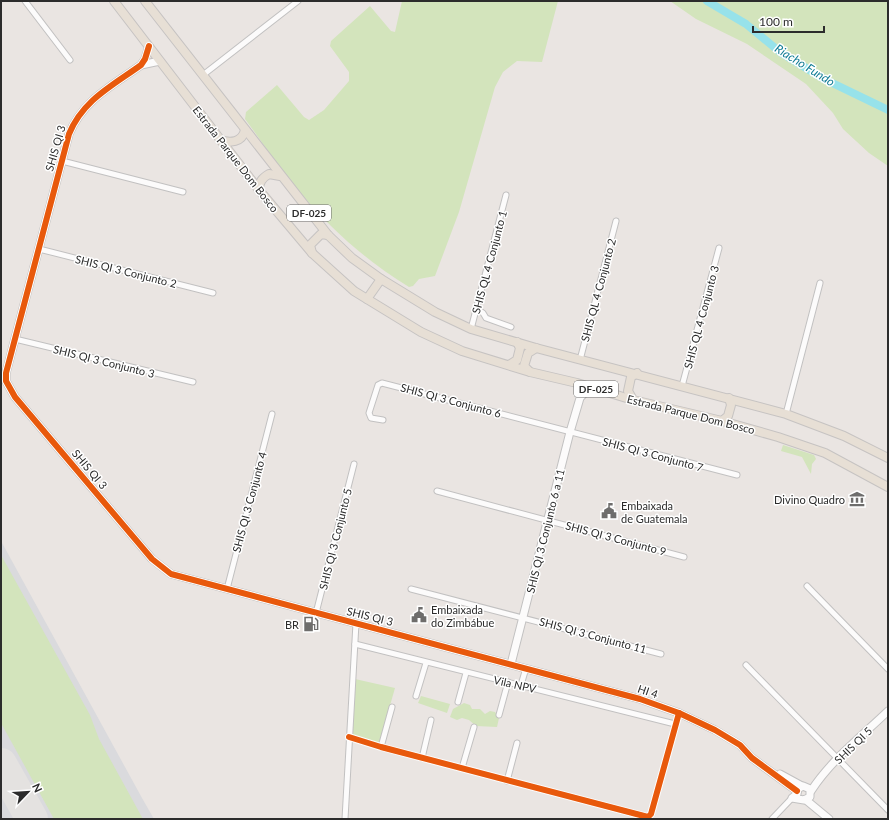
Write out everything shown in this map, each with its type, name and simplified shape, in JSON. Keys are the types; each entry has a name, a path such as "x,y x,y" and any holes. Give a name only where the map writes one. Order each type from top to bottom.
{"main road":[{"name":"Estrada Parque Dom Bosco","path":"114,1 248,177 312,253 354,291 421,332 462,351 530,372 577,383 633,400 722,420 825,453 888,487"},
{"name":"DF-025","path":"145,1 328,236 352,258 381,279 435,312 471,328 536,348 637,373 786,414 844,436 888,458"},
{"path":"220,140 232,142 237,141 244,130"},
{"path":"248,177 256,177 262,174 267,170 269,162"},
{"path":"259,190 259,185 263,177 269,174 280,176"},
{"path":"312,253 310,244 321,234 328,236"},
{"path":"367,299 381,279"},
{"path":"510,366 517,360 520,348 517,342"},
{"path":"530,372 524,366 527,355 536,348"},
{"path":"616,395 623,389 626,379 623,370"},
{"path":"633,400 628,392 632,377 637,373"},
{"path":"722,420 728,416 731,405 728,398"},
{"path":"733,424 736,405 739,401"}],"street":[{"path":"25,1 70,60"},
{"path":"203,75 298,1"},
{"path":"141,65 145,59 149,46"},
{"name":"SHIS QI 3","path":"160,60 141,65 83,108 75,118 68,134 6,373 9,389 146,552 171,574 526,668"},
{"path":"62,161 183,192"},
{"name":"SHIS QL 4 Conjunto 1","path":"471,328 506,195"},
{"name":"SHIS QL 4 Conjunto 2","path":"580,360 616,221"},
{"name":"SHIS QL 4 Conjunto 3","path":"682,386 719,248"},
{"name":"SHIS QI 3 Conjunto 2","path":"39,249 213,293"},
{"path":"786,414 820,283"},
{"path":"476,308 483,313 486,318 512,327"},
{"name":"SHIS QI 3 Conjunto 3","path":"15,339 193,382"},
{"name":"SHIS QI 3 Conjunto 6","path":"382,420 371,418 369,413 376,390 382,383 570,432"},
{"name":"SHIS QI 3 Conjunto 6 a 11","path":"577,383 580,398"},
{"name":"SHIS QI 3 Conjunto 6 a 11","path":"511,664 570,432 580,398 590,387"},
{"name":"SHIS QI 3 Conjunto 4","path":"227,589 272,414"},
{"name":"SHIS QI 3 Conjunto 7","path":"570,432 737,476"},
{"name":"SHIS QI 3 Conjunto 5","path":"316,613 354,464"},
{"name":"SHIS QI 3 Conjunto 9","path":"437,491 684,557"},
{"path":"807,586 888,669"},
{"name":"SHIS QI 3 Conjunto 11","path":"411,589 524,617 661,654"},
{"path":"346,819 356,623"},
{"name":"Vila NPV","path":"355,644 426,663 521,685 675,724"},
{"path":"416,696 426,663"},
{"path":"746,665 888,810"},
{"path":"521,685 526,668"},
{"name":"HI 4","path":"526,668 633,696 679,713 715,730 740,745 752,758 806,792 829,819"},
{"path":"458,702 466,673"},
{"path":"499,715 508,682"},
{"path":"381,747 392,707"},
{"name":"SHIS QI 5","path":"792,798 797,794 806,792 888,711"},
{"path":"349,737 507,781 648,817 651,814 679,713"},
{"path":"422,758 431,720"},
{"path":"462,768 474,727"},
{"path":"507,781 517,743"},
{"path":"772,819 792,798 806,792"}],"shaded area":[{"path":"1,541 142,798 154,819 1,819"}],"green space":[{"path":"402,1 558,1 542,62 517,61 503,72 495,87 459,212 435,276 419,279 413,286 409,287 365,256 326,221 287,177 245,119 246,112 277,85 304,117 309,120 324,110 349,81 349,72 330,46 331,41 370,6 391,31 395,32"},
{"path":"670,1 888,1 888,166 869,153 843,129 833,113 806,84 747,44 696,19"},
{"path":"783,445 814,455 816,459 812,464 811,474 802,457 781,451"},
{"path":"1,555 90,715 99,739 143,819 54,819 1,723"},
{"path":"355,679 395,688 379,744 351,735"},
{"path":"421,696 450,704 447,713 418,703"},
{"path":"464,703 470,705 472,709 480,709 485,714 490,711 495,712 499,718 497,727 476,726 469,720 462,718 457,720 450,717 453,709"}],"waterway":[{"name":"Riacho Fundo","path":"707,1 746,24 780,52 824,79 888,110"}],"runway":[{"path":"1,764 32,819"}],"cycle path":[{"path":"149,46 145,59 141,65 109,87 90,103 75,122 69,134 6,373 6,381 15,397 152,559 171,574 640,699 679,713 715,730 740,745 752,758 797,791"},
{"path":"349,737 381,747 648,817 651,814 679,713"}],"place":[{"name":"Divino Quadro","path":"857,499"},
{"name":"Embaixada de Guatemala","path":"609,511"},
{"name":"Embaixada do Zimbábue","path":"419,615"},
{"name":"BR","path":"311,624"}]}
